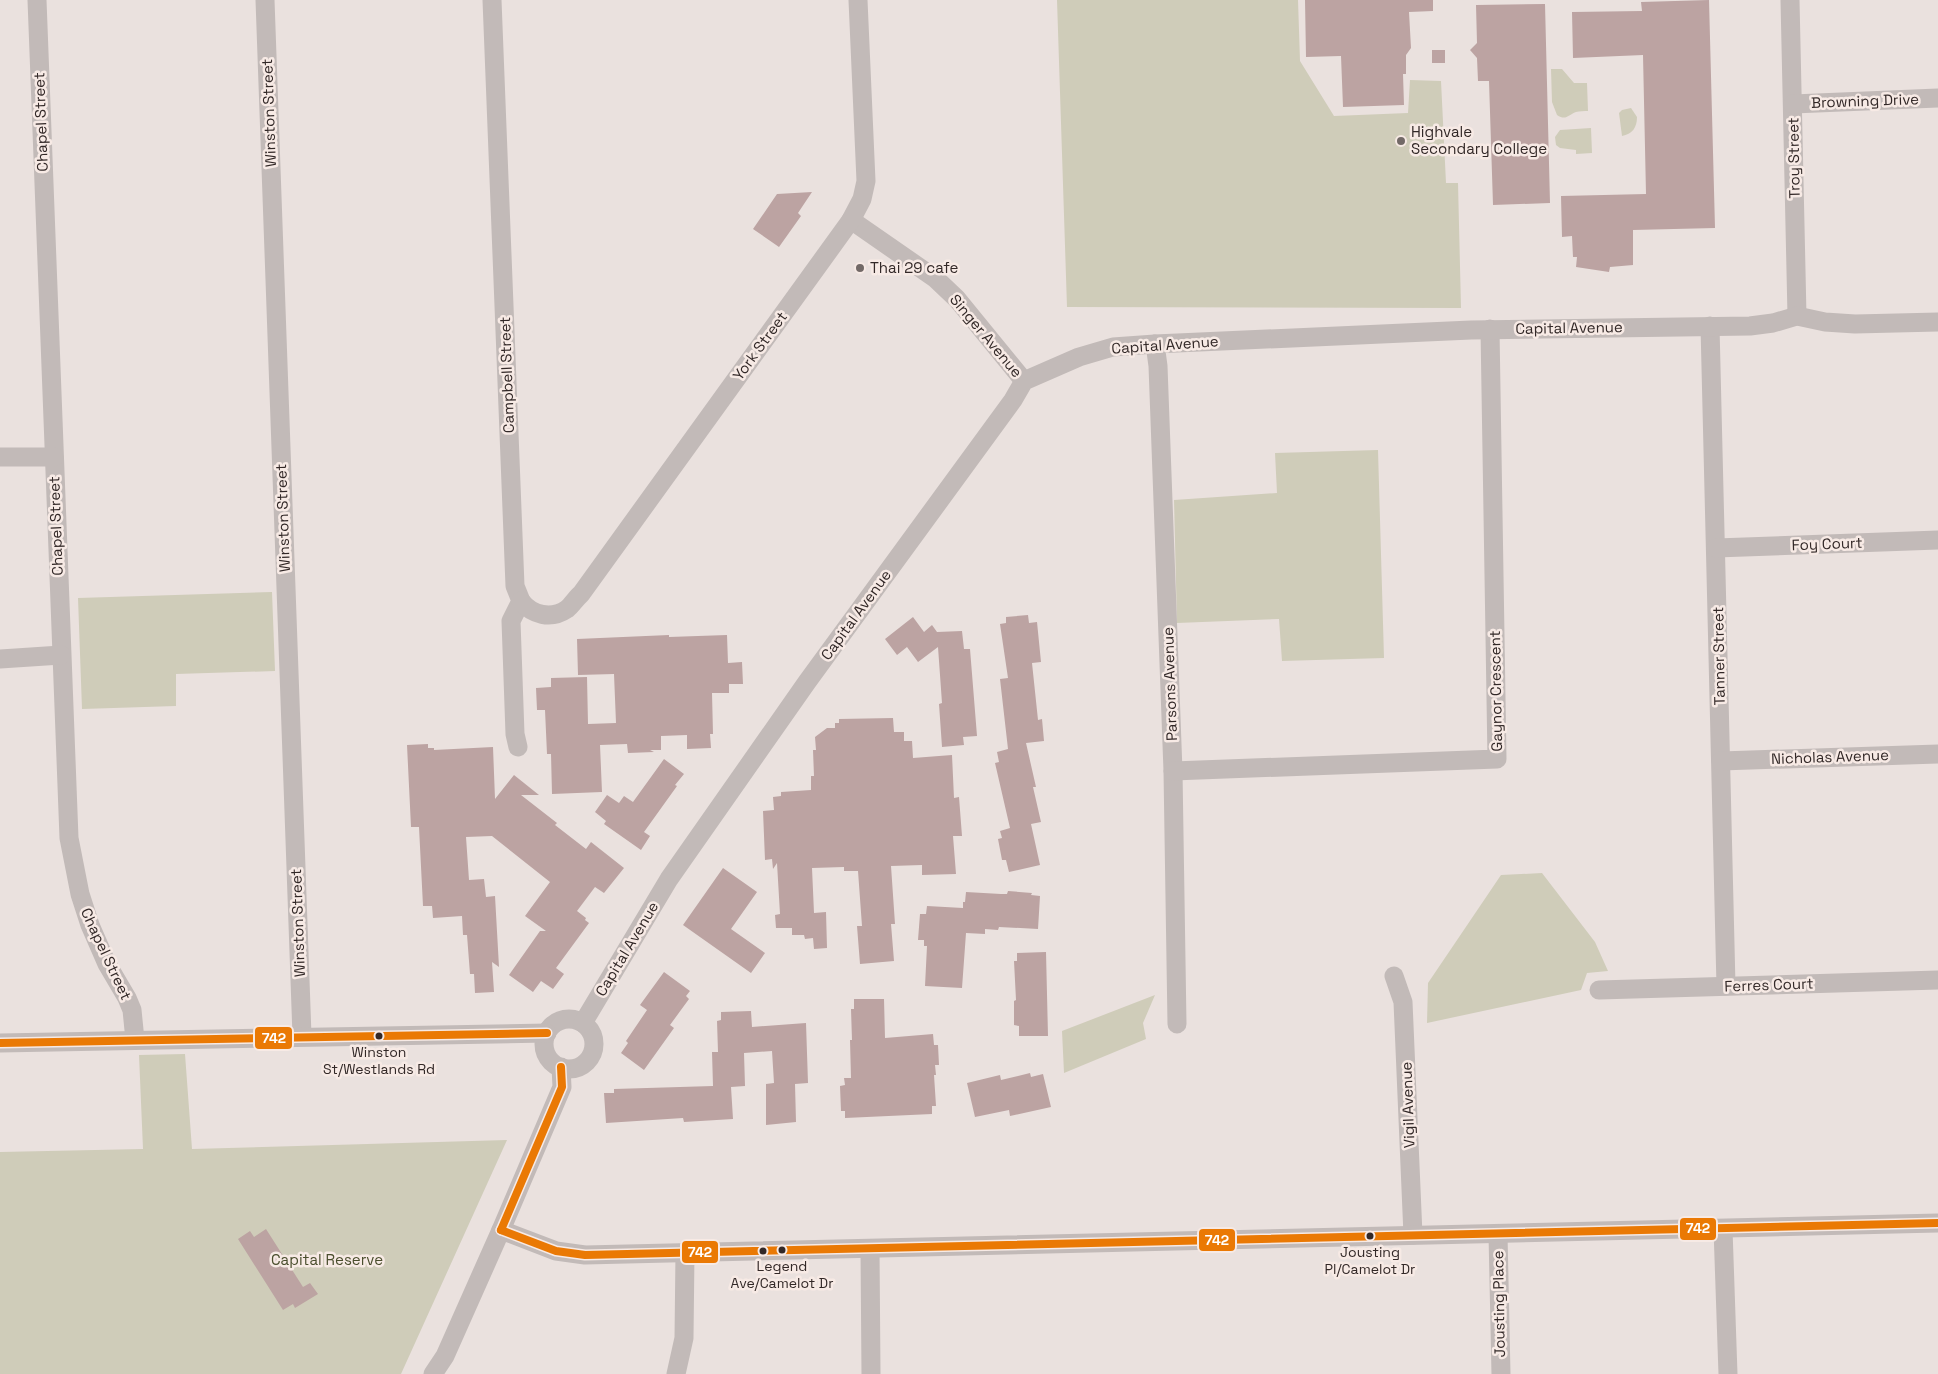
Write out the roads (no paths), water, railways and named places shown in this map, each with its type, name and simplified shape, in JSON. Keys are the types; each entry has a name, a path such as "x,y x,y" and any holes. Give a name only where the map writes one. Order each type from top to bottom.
{"street":[{"name":"Chapel Street","path":"37,0 69,838 80,894 90,925 107,964 128,998 132,1010 135,1040"},
{"name":"Winston Street","path":"265,0 302,1036"},
{"name":"Campbell Street","path":"492,0 515,586 521,601"},
{"name":"York Street","path":"521,601 534,612 545,615 556,614 567,608 580,594 851,220 862,199 866,181 858,0"},
{"name":"Troy Street","path":"1790,0 1797,316"},
{"name":"Browning Drive","path":"1792,104 1938,98"},
{"name":"Singer Avenue","path":"851,220 936,278 957,299 1024,382"},
{"name":"Capital Avenue","path":"583,1022 669,879 807,682 1013,400 1024,382 1079,357 1113,348 1155,344 1490,329 1750,326 1773,323 1797,316 1825,322 1855,324 1938,322"},
{"name":"Tanner Street","path":"1710,326 1726,986"},
{"name":"Gaynor Crescent","path":"1173,771 1497,759 1490,329"},
{"name":"Parsons Avenue","path":"1155,344 1158,366 1173,771 1178,1024"},
{"path":"0,457 54,456"},
{"name":"Foy Court","path":"1716,548 1938,540"},
{"path":"518,747 515,734 511,621 521,601"},
{"path":"0,659 61,655"},
{"name":"Nicholas Avenue","path":"1721,761 1938,754"},
{"name":"Vigil Avenue","path":"1394,976 1404,1002 1413,1235"},
{"name":"Ferres Court","path":"1599,990 1938,980"},
{"path":"567,1018 583,1022 594,1036 593,1053 588,1061 581,1066 573,1068 561,1067 548,1056 545,1048 547,1033 552,1026 567,1018"},
{"path":"0,1043 547,1033"},
{"path":"433,1374 444,1356 502,1230 562,1087 561,1067"},
{"path":"502,1230 556,1251 585,1255 1938,1223"},
{"path":"1723,1229 1728,1374"},
{"name":"Jousting Place","path":"1498,1234 1500,1374"},
{"path":"870,1249 871,1374"},
{"path":"676,1374 684,1338 685,1253"}],"place":[{"name":"Highvale Secondary College","path":"1401,141"},
{"name":"Thai 29 cafe","path":"860,268"},
{"name":"Winston St/Westlands Rd","path":"379,1036"},
{"name":"Jousting Pl/Camelot Dr","path":"1370,1236"},
{"name":"Legend Ave/Camelot Dr","path":"782,1250"}],"park label":[{"name":"Capital Reserve","path":"327,1260"}]}
